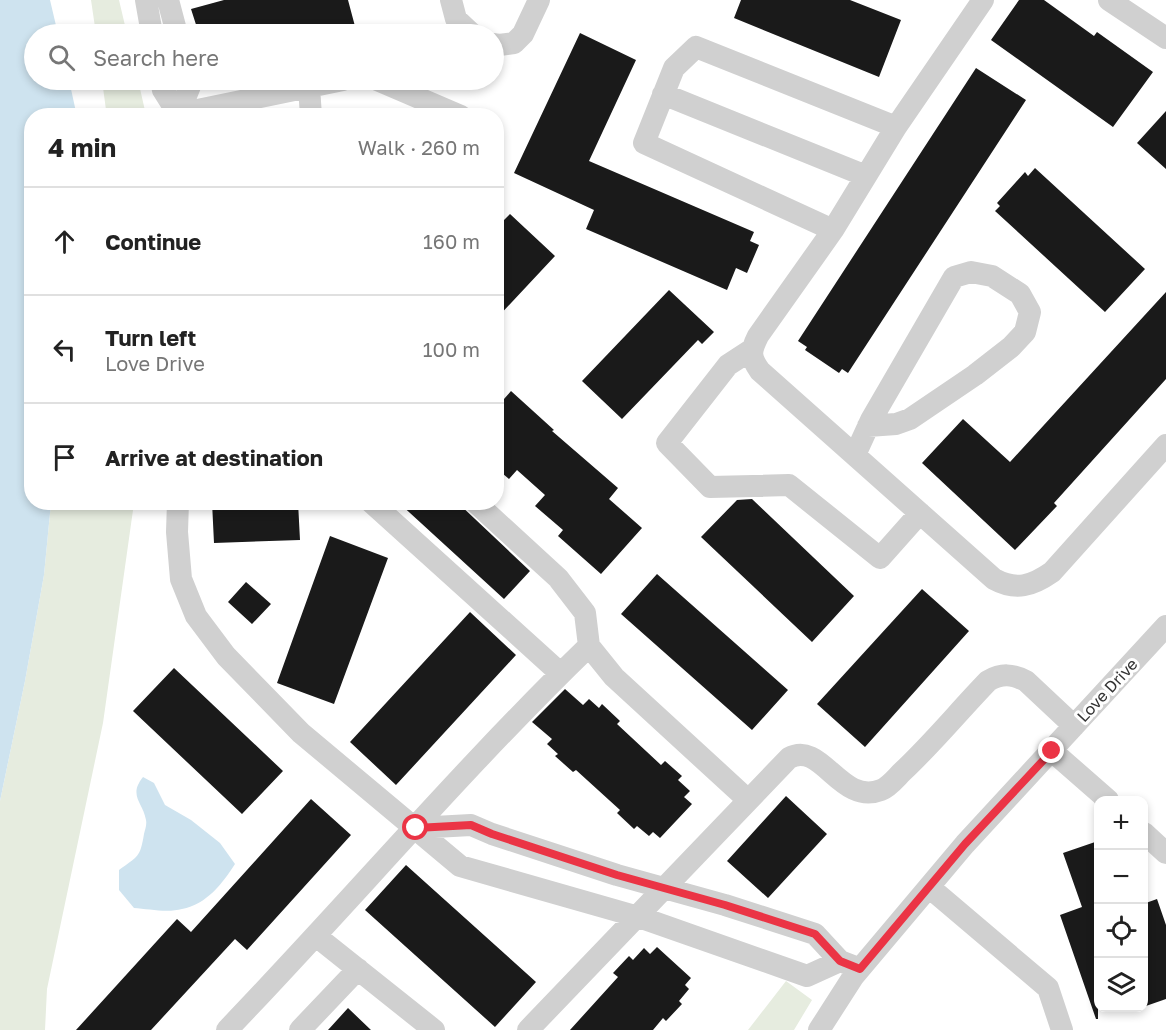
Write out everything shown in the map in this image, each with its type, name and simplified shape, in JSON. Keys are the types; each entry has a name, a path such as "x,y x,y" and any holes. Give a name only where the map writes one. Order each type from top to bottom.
{"street":[{"path":"146,0 150,24"},
{"path":"168,0 174,24"},
{"path":"451,0 456,19 461,24"},
{"path":"504,44 514,43 523,34 539,0"},
{"path":"982,0 896,127 833,230 758,336 751,350 751,359 760,371 994,579 1005,585 1032,584 1052,572 1166,445"},
{"path":"1109,0 1166,38"},
{"path":"833,230 644,143 674,68 696,47 896,127"},
{"path":"163,90 174,108"},
{"path":"181,108 188,90"},
{"path":"211,108 295,90"},
{"path":"309,90 310,108"},
{"path":"400,90 442,108"},
{"path":"663,94 866,176"},
{"path":"855,455 868,426 954,277 970,272 992,276 1020,294 1030,312 1025,332 1011,347 975,375 910,419 868,426"},
{"path":"751,350 728,365 668,443 710,487 789,485 880,558 920,513"},
{"path":"178,510 181,579 196,616 226,656 301,733 460,866 637,916 807,976 850,965"},
{"path":"380,510 560,673"},
{"path":"485,510 558,578 585,613 589,646 614,677 748,800"},
{"name":"Love Drive","path":"819,1030 850,965 929,887 965,844 1166,626"},
{"path":"227,1030 527,706 589,646"},
{"path":"528,1030 748,800 789,758 796,754 806,754 849,788 859,792 870,793 884,789 915,760 988,681 998,675 1017,676 1026,681 1074,726"},
{"path":"1052,751 1102,796"},
{"path":"416,828 471,825 617,875 815,934 850,965"},
{"path":"1148,837 1166,853"},
{"path":"929,887 1048,988 1062,1030"},
{"path":"316,936 434,1030"},
{"path":"300,1030 358,969"}],"shaded area":[{"path":"91,0 119,0 125,24 95,24"},
{"path":"103,90 140,90 144,108 106,108"},
{"path":"50,510 133,510 103,723 47,989 45,1030 0,1030 0,801 44,575"},
{"path":"786,981 812,1000 794,1030 748,1030"}],"water":[{"path":"0,0 50,0 56,24 24,24 24,90 71,90 75,108 24,108 24,510 50,510 44,575 0,801"},
{"path":"143,777 154,783 165,805 191,820 220,843 235,864 213,892 199,903 171,911 134,908 119,890 119,870 134,859 139,852 146,827 137,794"}],"building":[{"path":"224,0 348,0 354,24 196,24 191,9"},
{"path":"741,0 850,0 901,20 879,77 734,18"},
{"path":"1019,0 1044,0 1094,36 1097,32 1153,72 1113,127 991,40"},
{"path":"580,33 636,60 589,161 754,232 750,241 759,245 747,273 736,268 727,290 586,229 594,210 514,173"},
{"path":"976,68 1026,100 848,373 842,369 839,373 805,350 807,347 798,341"},
{"path":"1166,111 1166,169 1137,143"},
{"path":"1035,168 1145,269 1105,312 995,211 1000,206 997,203 1025,172 1028,176"},
{"path":"510,214 555,256 504,310 504,220"},
{"path":"669,290 714,332 702,344 698,340 622,419 582,381"},
{"path":"1166,292 1166,379 1054,503 1057,506 1015,550 922,463 963,419 1010,462"},
{"path":"511,391 554,430 552,431 618,488 609,499 642,528 601,574 558,536 563,530 535,506 545,495 517,470 509,479 504,475 504,399"},
{"path":"752,499 854,596 812,642 701,537 737,500"},
{"path":"212,510 298,510 300,540 214,543"},
{"path":"407,510 465,510 530,571 504,599"},
{"path":"330,536 388,558 334,704 277,683"},
{"path":"657,574 788,690 752,730 621,614"},
{"path":"246,582 271,604 252,624 228,602"},
{"path":"922,589 969,631 865,747 817,704"},
{"path":"470,612 516,655 396,785 350,742"},
{"path":"174,668 283,771 242,814 133,711"},
{"path":"565,689 583,705 589,699 599,708 602,704 620,721 617,724 661,765 665,761 682,776 678,780 690,791 684,797 692,804 660,838 653,832 649,836 637,826 634,829 617,813 620,810 576,770 573,772 555,756 558,754 547,744 552,739 532,722"},
{"path":"786,796 827,834 768,898 727,861"},
{"path":"311,799 351,835 247,950 235,939 151,1030 76,1030 177,919 191,932"},
{"path":"1094,842 1094,1012 1098,1012 1098,1019 1096,1019 1060,915 1082,907 1063,853"},
{"path":"406,865 536,982 495,1027 365,910"},
{"path":"1157,899 1166,925 1166,999 1148,1005 1148,904"},
{"path":"657,947 691,978 685,985 689,989 679,1001 682,1004 666,1021 663,1018 653,1030 570,1030 618,977 613,973 629,956 633,960 644,948 650,954"},
{"path":"348,1008 371,1030 328,1030"}],"route":[{"path":"416,828 471,825 617,875 725,905 815,934 840,961 860,969 965,844 1052,751"}]}
